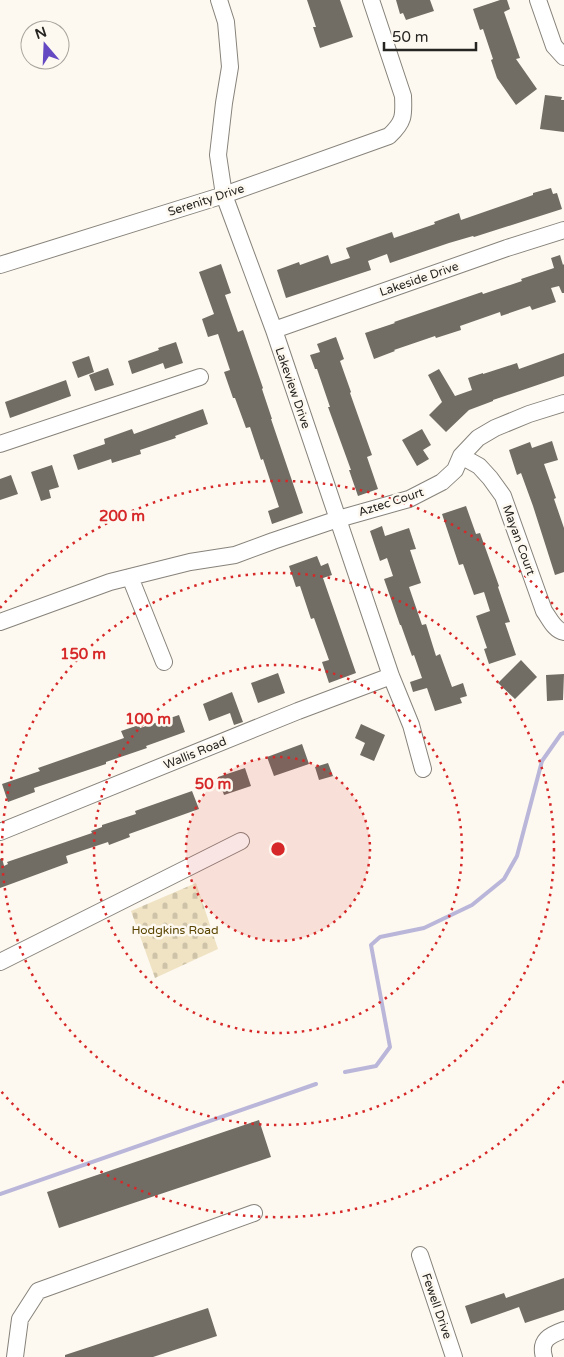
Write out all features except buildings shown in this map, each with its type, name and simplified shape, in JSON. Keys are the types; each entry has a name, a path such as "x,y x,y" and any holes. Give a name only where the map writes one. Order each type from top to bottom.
{"street":[{"name":"Lakeview Drive","path":"220,0 226,22 230,67 218,155 224,195 274,330 391,676 411,725 423,769"},
{"name":"Serenity Drive","path":"0,265 224,195 389,136 398,128 402,119 404,109 403,96 371,0"},
{"path":"538,0 554,46 564,57"},
{"name":"Lakeside Drive","path":"274,330 507,248 564,230"},
{"path":"0,444 200,377"},
{"name":"Aztec Court","path":"0,622 110,582 190,562 235,556 338,519 408,499 442,482 455,470 461,456 478,438 495,428 564,403"},
{"name":"Mayan Court","path":"461,456 479,466 503,496 544,611 555,628 564,632"},
{"path":"130,577 164,662"},
{"name":"Wallis Road","path":"0,832 298,711 391,676"},
{"path":"0,962 241,841"},
{"path":"15,1357 20,1319 38,1291 254,1213"},
{"name":"Fewell Drive","path":"420,1256 454,1357"},
{"path":"544,1357 542,1354 543,1344 549,1336 564,1330"}],"green space":[{"name":"Hodgkins Road","path":"196,883 218,949 155,978 131,911"}],"waterway":[{"path":"345,1072 376,1066 390,1047 371,945 380,937 424,928 472,905 504,879 517,856 542,761 561,734 564,733"},
{"path":"0,1194 316,1084"}]}
